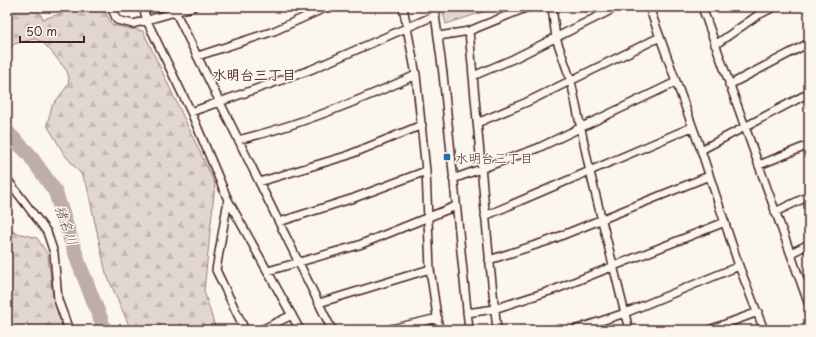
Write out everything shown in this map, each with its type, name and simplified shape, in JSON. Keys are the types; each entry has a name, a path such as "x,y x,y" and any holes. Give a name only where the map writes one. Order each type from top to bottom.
{"street":[{"path":"111,7 117,20 133,24 147,21 175,10 193,7"},
{"path":"143,7 147,21 191,112 228,200 300,330"},
{"path":"198,56 274,31 327,7"},
{"path":"403,7 416,75 422,125 426,171 430,269 439,330"},
{"path":"434,7 439,36 469,330"},
{"path":"439,36 469,31 528,7"},
{"path":"552,7 556,38 571,80 590,172 629,330"},
{"path":"473,76 513,60 617,7"},
{"path":"649,7 701,150 739,266 764,330"},
{"path":"702,7 775,212 807,294 809,305"},
{"path":"715,45 758,15 774,7"},
{"path":"175,10 332,330"},
{"path":"191,112 310,70 436,15"},
{"path":"469,31 489,260 497,330"},
{"path":"477,123 527,102 660,37"},
{"path":"729,85 809,43"},
{"path":"238,140 278,130 325,113 370,96 416,75"},
{"path":"453,179 538,148 580,126 676,82"},
{"path":"701,150 809,93"},
{"path":"259,182 346,156 422,125"},
{"path":"485,216 692,127"},
{"path":"759,165 809,144"},
{"path":"278,222 354,198 426,171"},
{"path":"489,260 548,241 709,176"},
{"path":"7,180 47,232 54,253 58,300 69,330"},
{"path":"775,212 809,196"},
{"path":"228,200 216,270 245,330"},
{"path":"268,271 360,246 456,206"},
{"path":"467,313 494,309 556,289 725,222"},
{"path":"790,253 809,244"},
{"path":"574,330 625,313 739,266"},
{"path":"319,303 430,269"},
{"path":"709,330 758,312"},
{"path":"261,330 292,316"},
{"path":"386,330 438,318"}],"green space":[{"path":"7,7 36,7 43,19 63,13 63,7 103,7 112,25 143,31 215,184 204,291 216,330 131,330 106,273 87,186 81,174 64,154 47,125 52,106 68,85 69,78 67,71 41,41 34,39 14,44 7,53"},
{"path":"442,7 498,7 446,24"},
{"path":"7,224 13,232 37,238 48,255 53,297 63,330 7,330"}],"waterway":[{"name":"猪名川","path":"7,132 28,153 55,191 79,264 105,330"}],"place":[{"name":"水明台三丁目","path":"447,157"}],"district":[{"name":"水明台三丁目","path":"254,74"}]}
